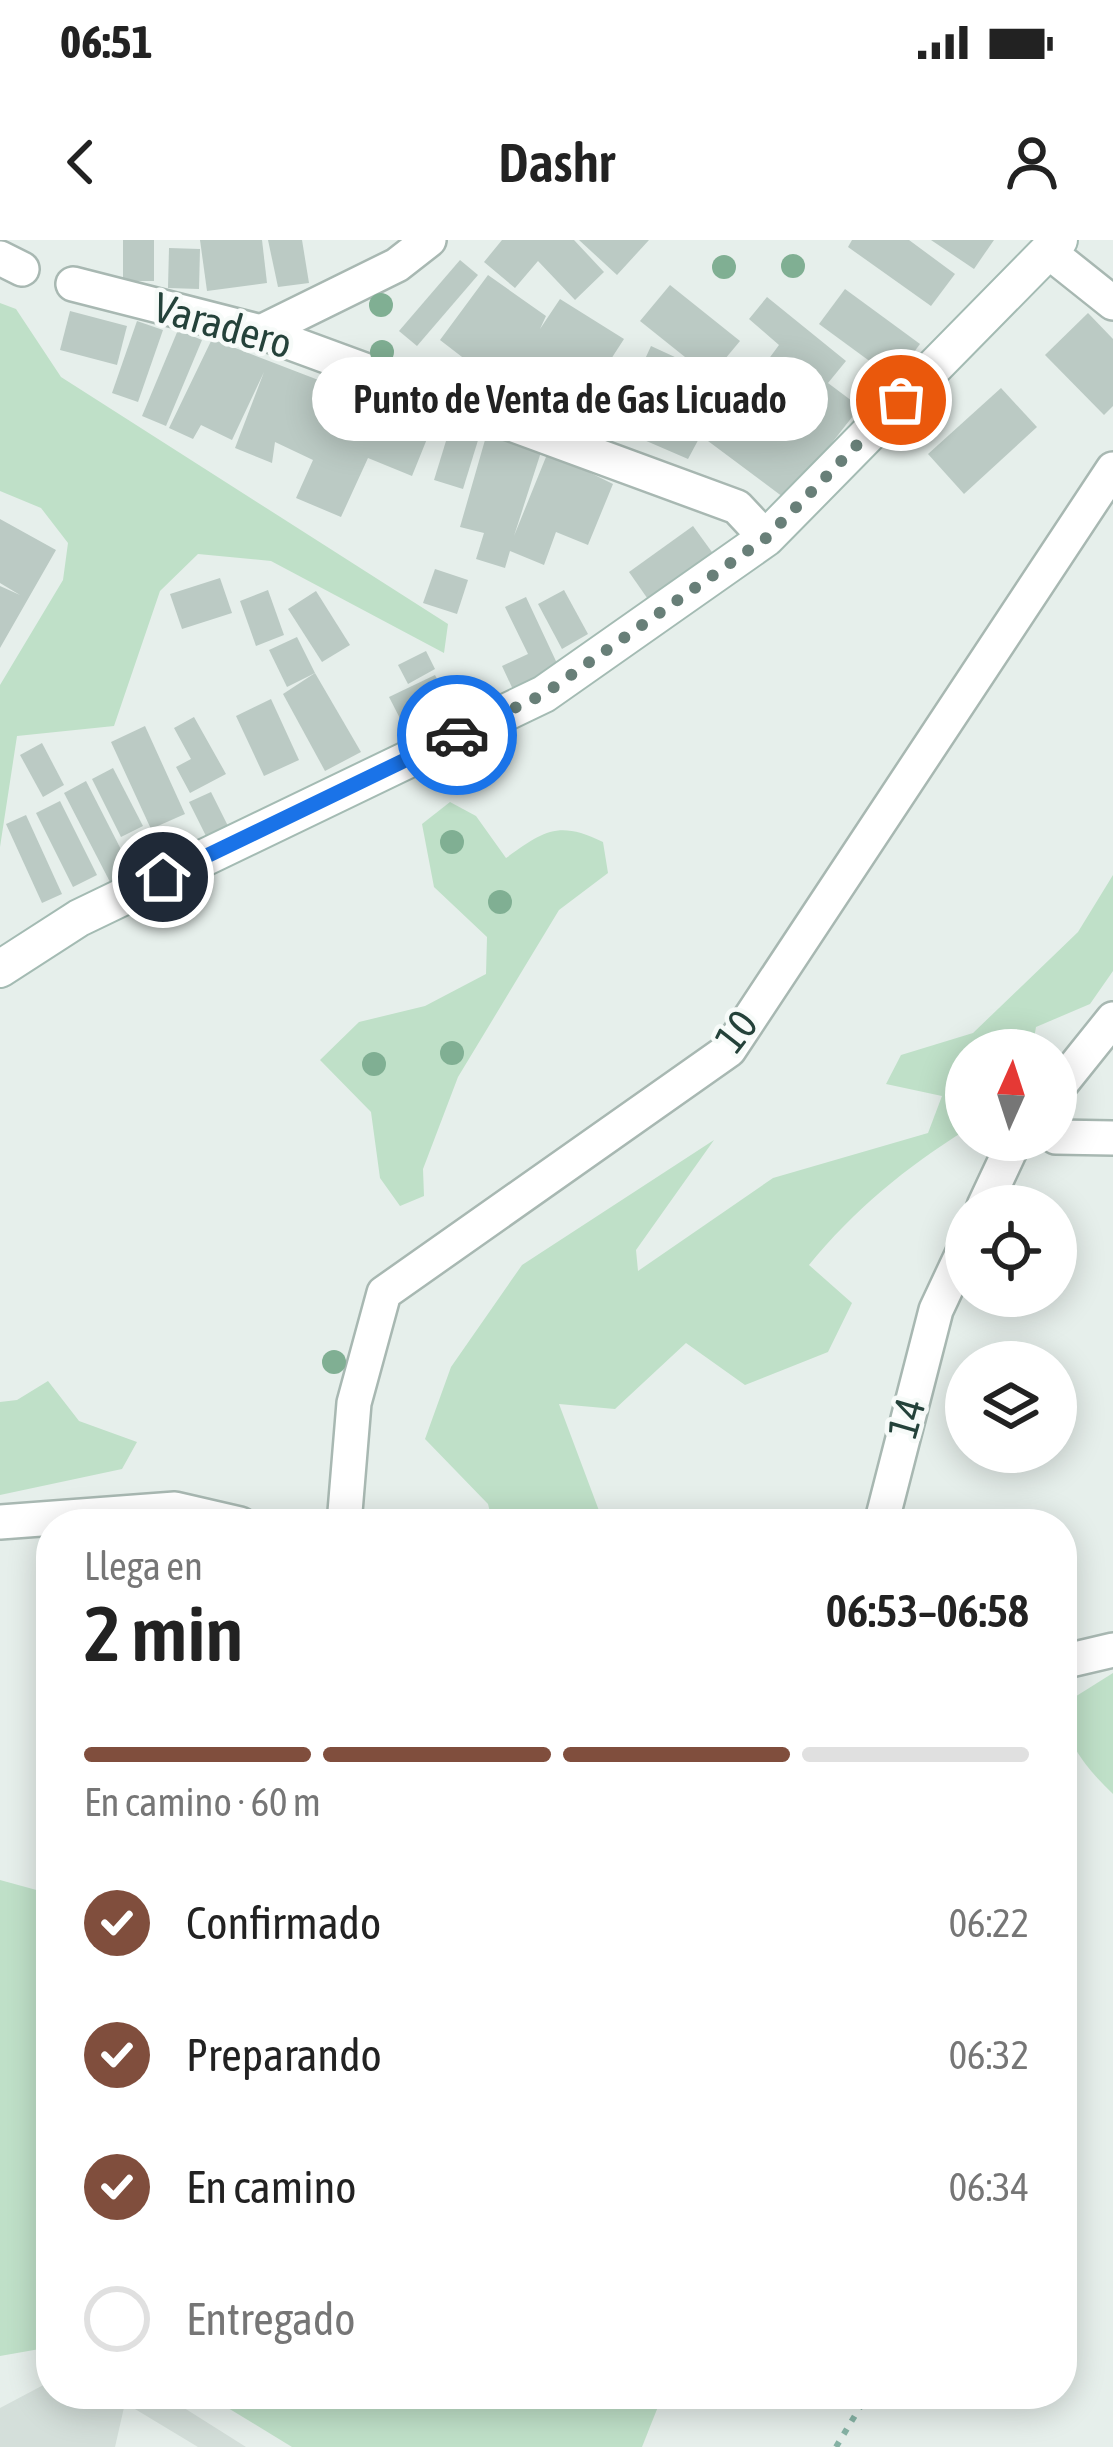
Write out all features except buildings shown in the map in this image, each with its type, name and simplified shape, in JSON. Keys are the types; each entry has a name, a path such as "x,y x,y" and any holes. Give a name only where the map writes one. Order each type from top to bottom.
{"main road":[{"path":"0,969 79,918 544,694 766,538 1054,246"}],"street":[{"path":"261,332 397,266 429,240"},
{"path":"1054,246 1113,303"},
{"name":"Varadero","path":"73,284 261,332 736,508 766,538"},
{"name":"10","path":"345,1509 354,1403 384,1292 729,1050 1113,469"},
{"path":"1077,1064 1113,1019"},
{"path":"1077,1137 1113,1138"},
{"name":"14","path":"885,1509 945,1291"},
{"path":"0,1522 36,1519"},
{"path":"1077,1658 1113,1649"}],"path":[{"path":"836,2447 859,2409"}],"shaded area":[{"path":"36,2389 36,2409 124,2409 115,2447 0,2447 0,2408"},
{"path":"135,2409 186,2409 246,2447 198,2447"}],"green space":[{"path":"0,303 16,309 61,377 448,624 444,653 271,561 198,554 160,591 114,726 17,736 0,847 0,685 63,580 68,543 41,508 0,491"},
{"path":"450,802 476,816 506,858 542,835 574,831 603,842 608,873 559,910 458,1077 423,1169 424,1196 400,1206 380,1178 371,1112 320,1060 359,1022 425,1006 486,974 487,937 434,887 422,824"},
{"path":"1113,875 1113,971 1090,1004 1036,1029 977,1029 1078,932"},
{"path":"945,1042 945,1144 882,1191 809,1265 852,1303 828,1352 745,1385 686,1343 615,1409 559,1404 598,1509 489,1509 425,1439 451,1367 522,1265 714,1140 636,1250 638,1271 773,1178 928,1133 942,1096 886,1084 901,1055"},
{"path":"48,1381 79,1421 137,1442 122,1469 0,1495 0,1402 17,1400"},
{"path":"1113,1673 1113,1794 1077,1750 1077,1696"},
{"path":"0,1880 36,1890 36,2350 0,2356"},
{"path":"230,2409 657,2409 642,2447 292,2447"}],"way so far":[{"path":"457,735 544,694 766,538 901,400"}],"place":[{"name":"Punto de Venta de Gas Licuado","path":"901,400"}],"route":[{"path":"163,877 457,735"}]}
